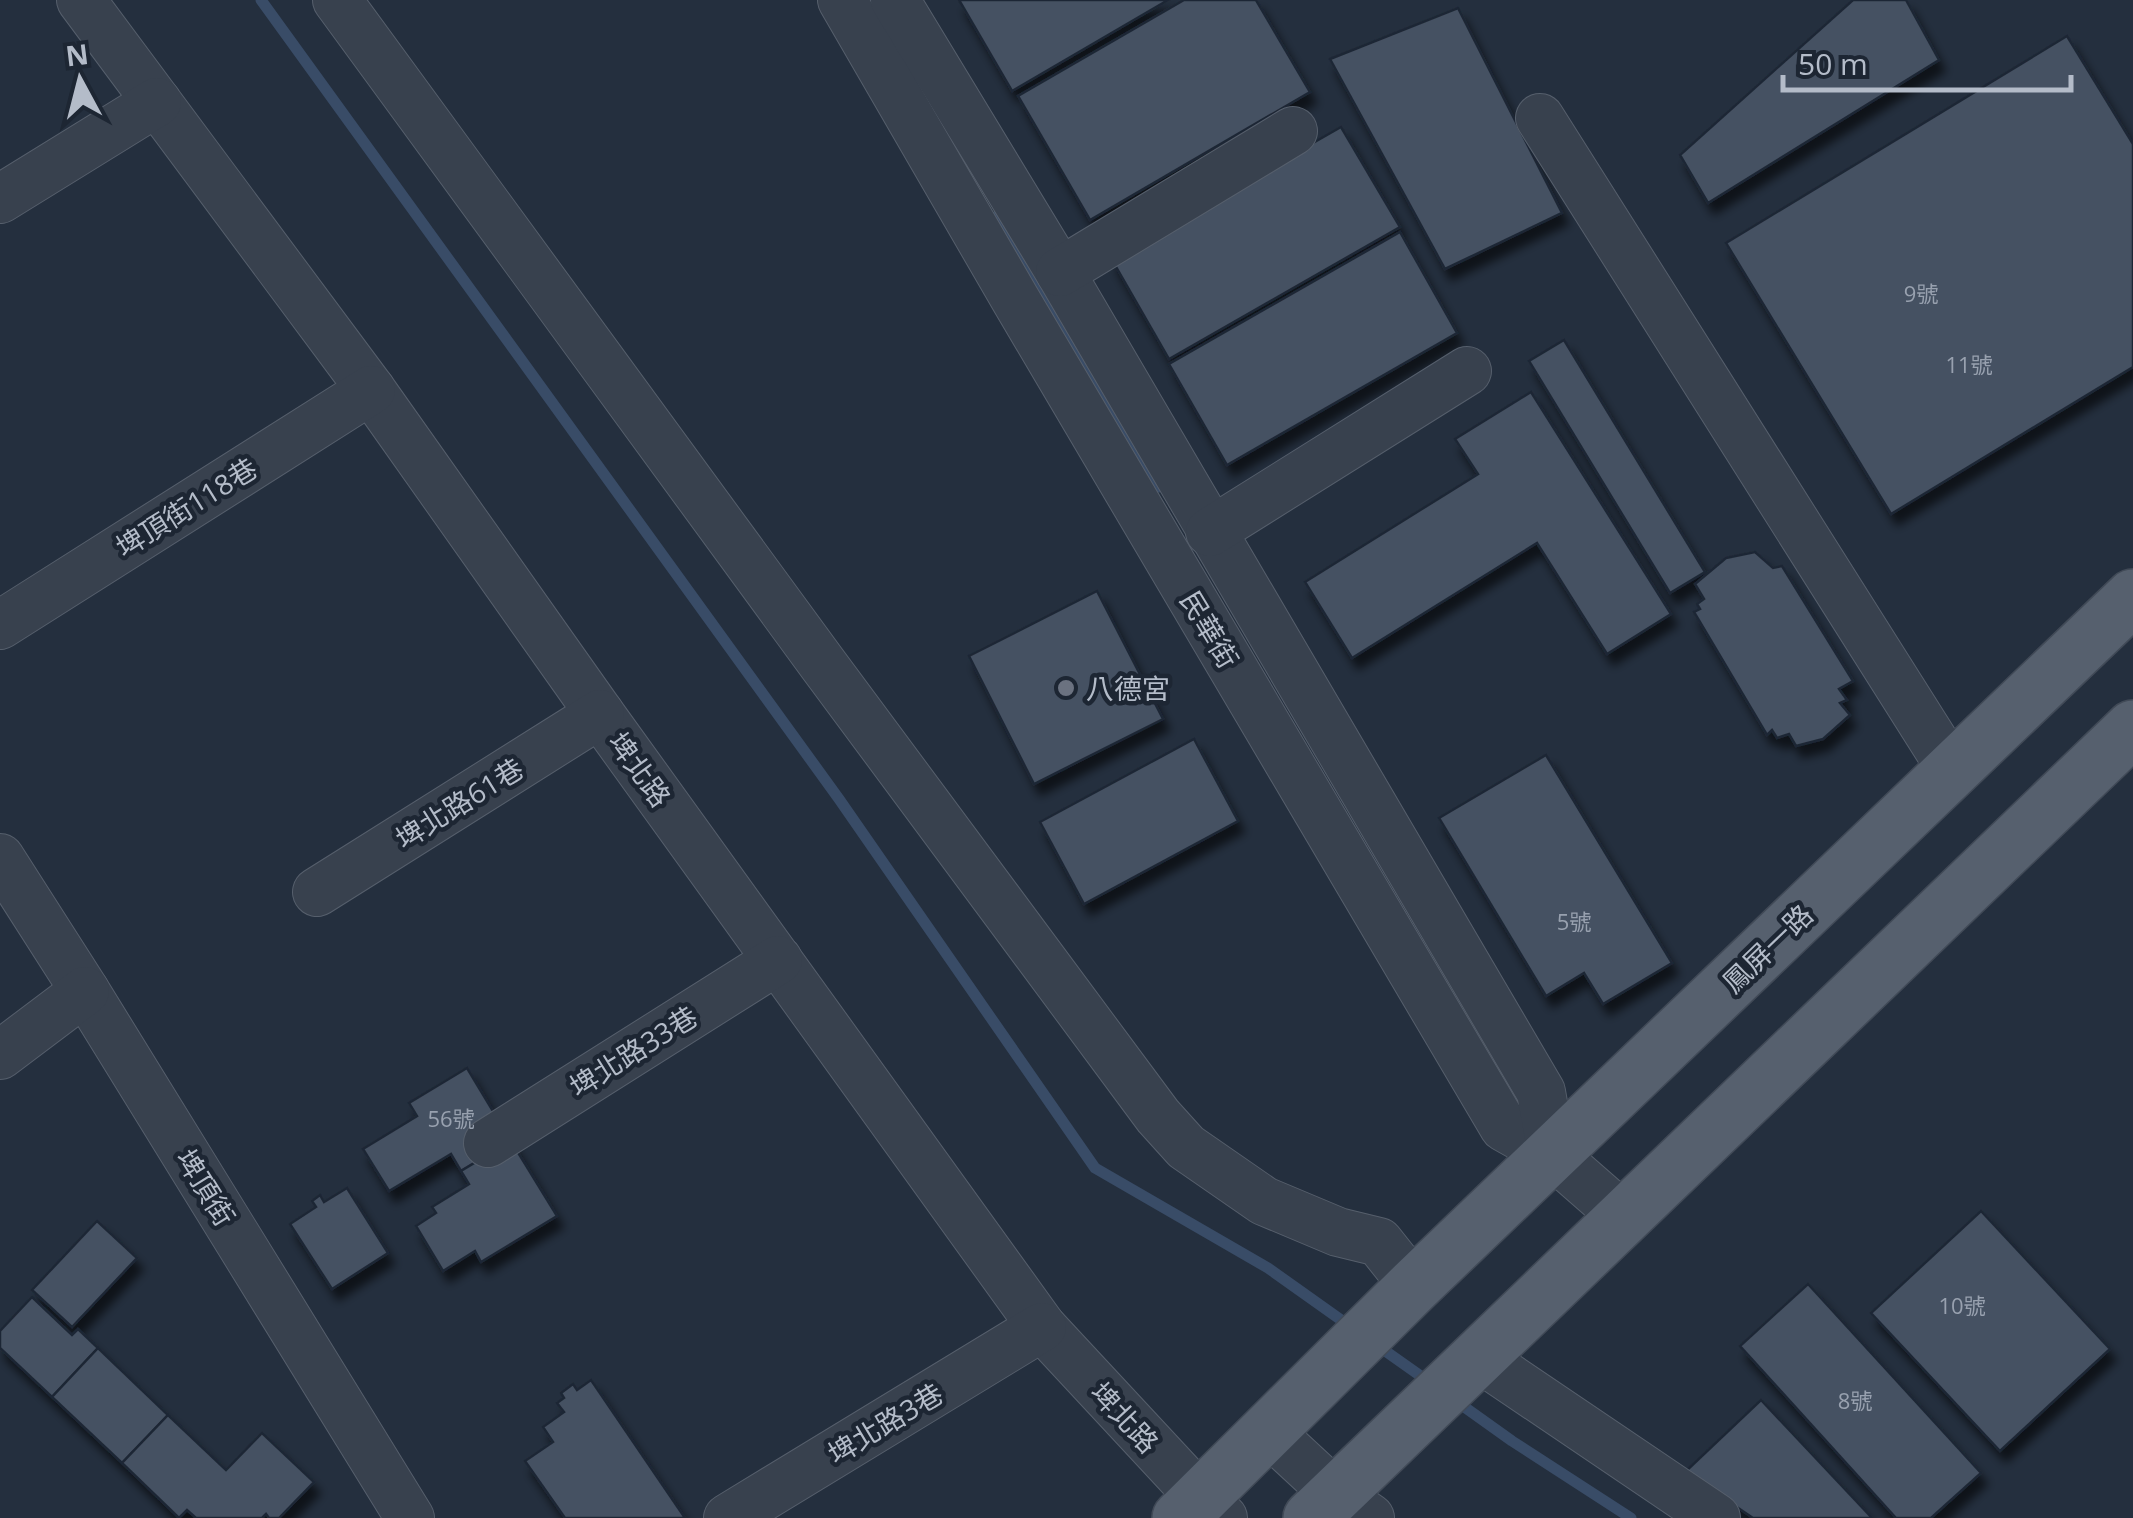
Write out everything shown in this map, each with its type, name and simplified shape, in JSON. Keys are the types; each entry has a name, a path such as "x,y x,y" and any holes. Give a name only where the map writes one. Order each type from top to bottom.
{"main road":[{"name":"鳳屏一路","path":"1201,1512 1267,1430 1407,1292 2133,597"},
{"path":"1339,1510 1376,1457 2133,728"}],"street":[{"name":"埤北路","path":"81,0 371,390 1042,1328 1201,1512"},
{"path":"337,0 1158,1116 1186,1147 1264,1201 1338,1232 1379,1242 1407,1292"},
{"name":"民華街","path":"842,0 1504,1127 1552,1154 1624,1218"},
{"path":"895,0 1060,272 1541,1092 1552,1154"},
{"path":"0,199 157,102"},
{"path":"1540,118 1952,770"},
{"path":"1060,272 1293,131"},
{"path":"1210,532 1467,370"},
{"name":"埤頂街118巷","path":"0,625 371,390"},
{"name":"埤北路61巷","path":"318,892 600,714"},
{"name":"埤頂街","path":"0,858 410,1518"},
{"name":"埤北路33巷","path":"488,1143 778,960"},
{"path":"0,1055 85,990"},
{"name":"埤北路3巷","path":"728,1518 1042,1328"},
{"path":"1470,1365 1716,1518"},
{"path":"1267,1430 1339,1510"}],"building":[{"path":"959,0 1168,0 1012,91"},
{"path":"1184,0 1256,0 1310,92 1090,220 1018,96"},
{"path":"1853,0 1906,0 1939,60 1708,203 1680,155"},
{"path":"1458,8 1562,213 1445,269 1330,59"},
{"path":"2067,36 2133,144 2133,367 1891,514 1726,243"},
{"path":"1341,127 1400,227 1169,359 1111,258"},
{"path":"1400,232 1457,333 1227,465 1169,364"},
{"path":"1564,340 1705,572 1670,593 1529,361"},
{"path":"1531,392 1671,614 1607,654 1537,543 1352,658 1305,582 1478,474 1455,439"},
{"path":"1755,552 1773,568 1782,566 1853,681 1839,689 1847,700 1840,703 1850,715 1823,739 1796,746 1789,734 1777,738 1772,730 1767,735 1694,612 1704,599 1695,584 1726,558"},
{"name":"八德宮","path":"1097,591 1163,719 1034,784 969,656"},
{"path":"1194,739 1238,821 1084,904 1040,822"},
{"path":"1546,755 1672,963 1603,1004 1584,973 1546,996 1439,818"},
{"path":"467,1068 511,1141 461,1171 451,1154 389,1191 363,1149 417,1116 409,1103"},
{"path":"511,1141 557,1216 481,1262 475,1251 443,1271 416,1226 436,1213 432,1207 469,1184 461,1171"},
{"path":"347,1188 388,1253 332,1289 290,1224 316,1207 312,1201 320,1195 324,1202"},
{"path":"1981,1211 2110,1349 2000,1451 1871,1313"},
{"path":"97,1221 137,1258 72,1327 32,1290"},
{"path":"1808,1284 1981,1473 1931,1518 1896,1518 1740,1346"},
{"path":"32,1297 72,1335 78,1329 98,1348 52,1397 0,1348 0,1331"},
{"path":"98,1348 168,1415 122,1463 52,1397"},
{"path":"591,1380 685,1518 565,1518 525,1461 553,1442 543,1427 564,1412 557,1403 564,1398 561,1393 573,1384 577,1390"},
{"path":"1761,1400 1872,1518 1753,1518 1685,1472"},
{"path":"168,1415 226,1470 262,1433 314,1482 279,1518 266,1514 262,1518 196,1518 187,1510 179,1518 122,1463"}],"waterway":[{"path":"261,0 839,799 1095,1168 1268,1268 1351,1327"},
{"path":"998,215 1159,487"},
{"path":"1374,1343 1432,1384"},
{"path":"1456,1401 1631,1518"}],"place":[{"name":"八德宮","path":"1066,688"}]}
